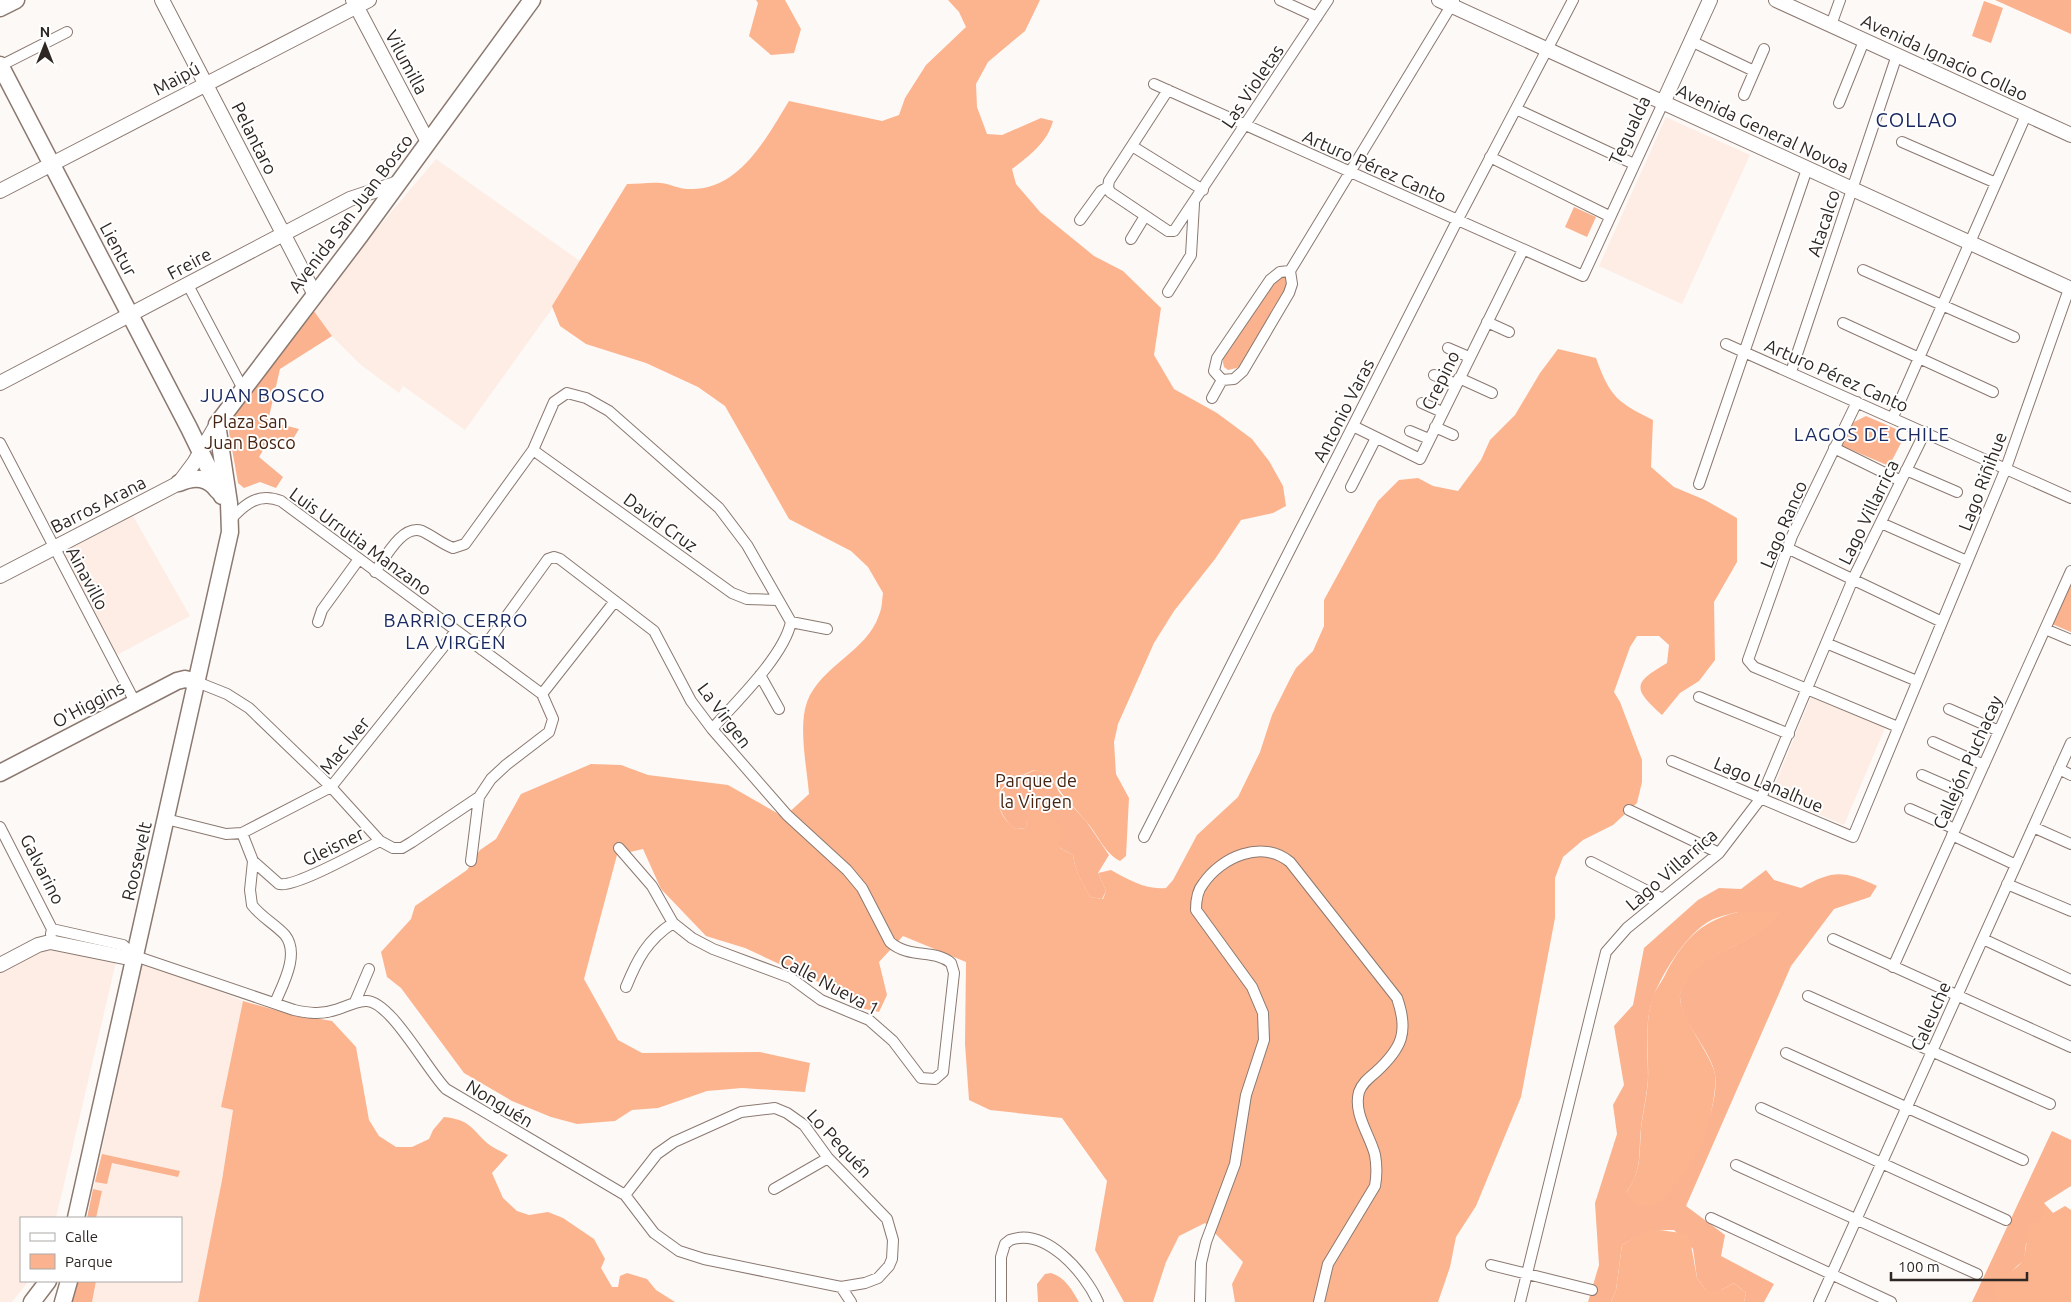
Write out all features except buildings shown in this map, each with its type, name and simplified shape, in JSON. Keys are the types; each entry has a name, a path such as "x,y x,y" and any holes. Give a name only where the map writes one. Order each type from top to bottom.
{"main road":[{"path":"0,8 16,0"},
{"name":"Pelantaro","path":"162,0 314,293"},
{"name":"Avenida San Juan Bosco","path":"201,452 217,424 398,183 532,0"},
{"name":"Tegualda","path":"1662,103 1710,0"},
{"name":"Avenida Ignacio Collao","path":"1776,0 2071,136"},
{"name":"Maipú","path":"0,190 360,2"},
{"name":"Vilumilla","path":"360,2 428,142"},
{"name":"Avenida General Novoa","path":"1448,2 1662,103 2070,289"},
{"name":"Lientur","path":"0,65 201,452"},
{"name":"Freire","path":"0,383 350,199 398,183"},
{"name":"Roosevelt","path":"77,1216 228,544 230,519 217,424"},
{"name":"Barros Arana","path":"0,576 179,483 201,452"},
{"name":"Roosevelt","path":"201,452 230,519"},
{"path":"179,483 190,479 203,479 212,484 221,495"},
{"name":"O'Higgins","path":"0,772 177,680 185,679 197,682"},
{"path":"0,965 44,942 59,942 124,957 136,956"},
{"path":"32,1302 47,1282"},
{"path":"63,1302 69,1282"}],"street":[{"path":"1280,0 1317,17"},
{"name":"Las Violetas","path":"1145,216 1171,232 1194,204 1328,0"},
{"name":"Antonio Varas","path":"1144,837 1457,221 1572,0"},
{"path":"1831,25 1840,0"},
{"path":"1222,380 1234,379 1243,371 1289,293 1292,284 1290,271 1350,172 1448,2"},
{"path":"0,65 67,32"},
{"path":"1691,41 1754,71"},
{"path":"1839,103 1864,41"},
{"path":"1744,95 1764,49"},
{"name":"Atacalco","path":"1791,372 1897,56"},
{"name":"Arturo Pérez Canto","path":"1154,84 1583,276"},
{"path":"1131,239 1145,216 1110,192 1108,183 1168,90"},
{"name":"Tegualda","path":"1583,276 1662,103"},
{"path":"1516,109 1634,164"},
{"path":"1892,417 2026,115"},
{"path":"1902,142 1996,183"},
{"path":"1132,146 1203,190"},
{"path":"1490,157 1610,216"},
{"path":"1699,484 1743,351 1807,169"},
{"path":"1080,220 1101,191 1108,187"},
{"path":"1168,292 1191,255 1194,204"},
{"name":"Crepino","path":"1353,426 1420,459 1523,250"},
{"path":"1863,270 2014,337"},
{"path":"1222,380 1214,371 1217,358 1270,280 1280,272 1290,271"},
{"path":"188,284 243,389"},
{"name":"Lago Riñihue","path":"1853,836 2006,468 2070,289"},
{"path":"1487,322 1509,332"},
{"path":"1844,323 1993,392"},
{"name":"Arturo Pérez Canto","path":"1726,344 2071,498"},
{"path":"1448,348 1469,357"},
{"path":"1434,375 1492,393"},
{"path":"1212,398 1222,380"},
{"path":"375,572 402,537 412,530 420,531 454,548 465,544 533,450 551,408 558,397 573,393 597,403 619,420 719,508 747,545 791,622 827,629"},
{"name":"Lago Ranco","path":"1807,690 1754,667 1749,663 1748,658 1787,548 1857,402"},
{"path":"1422,403 1442,412"},
{"name":"Lago Villarrica","path":"1908,424 1914,437 1915,452"},
{"path":"1435,427 1454,435"},
{"path":"1410,431 1429,439"},
{"name":"Lago Villarrica","path":"1520,1302 1603,960 1610,946 1618,938 1719,853 1761,798 1853,579 1925,432"},
{"path":"1351,487 1376,438"},
{"name":"Ainavillo","path":"0,443 135,702"},
{"path":"1834,448 1901,481"},
{"name":"David Cruz","path":"533,450 732,593 746,598 777,600"},
{"path":"1906,470 1957,492"},
{"name":"Luis Urrutia Manzano","path":"230,519 252,500 276,499 542,694"},
{"path":"1880,523 1967,561"},
{"path":"1787,548 1942,622"},
{"name":"La Virgen","path":"482,650 548,559 554,557 560,559 654,631 669,655 691,701 712,729 787,815 847,870 862,888 890,942 911,954 944,959 954,968"},
{"path":"318,622 322,610 359,560"},
{"name":"Callejón Puchacay","path":"1893,967 2071,571"},
{"path":"542,694 615,601"},
{"path":"712,729 760,674 788,632 791,622"},
{"path":"2045,629 2071,640"},
{"name":"Mac Iver","path":"166,820 226,834 242,833 331,787 456,631"},
{"path":"1826,643 1917,682"},
{"path":"760,674 779,709"},
{"path":"197,682 227,694 249,708 331,787 380,841"},
{"path":"1807,690 1898,727"},
{"name":"Gleisner","path":"242,833 254,861 279,884 285,886 300,881 380,841 393,848 402,848 480,797 492,779 506,765 551,728 552,719 542,694"},
{"path":"1698,697 1789,734"},
{"path":"1949,709 1999,731"},
{"path":"1934,742 1984,765"},
{"name":"Caleuche","path":"1819,1302 2071,743"},
{"name":"Lago Lanalhue","path":"1672,761 1853,836"},
{"path":"2059,769 2071,774"},
{"path":"1922,775 1970,796"},
{"name":"Gleisner","path":"471,861 480,797"},
{"path":"1910,809 2016,865"},
{"path":"1628,810 1719,853"},
{"name":"Galvarino","path":"0,826 52,929 50,936 44,942"},
{"path":"2033,827 2071,844"},
{"name":"Calle Nueva 1","path":"619,848 652,886 673,923 692,938 713,949 791,978 821,1000 869,1020 893,1041 918,1074 925,1080 940,1076 945,1066 954,968"},
{"path":"1200,1302 1200,1263 1235,1164 1246,1095 1264,1040 1263,1013 1252,987 1196,910 1197,897 1202,884 1219,868 1247,851 1265,850 1283,856 1290,862 1397,998 1403,1014 1404,1027 1400,1044 1384,1064 1363,1083 1359,1093 1358,1105 1375,1153 1378,1172 1375,1186 1328,1264 1319,1302"},
{"path":"254,861 250,890 252,905 285,936 290,949 288,969 275,1003"},
{"path":"1590,862 1663,899"},
{"path":"2008,884 2071,912"},
{"path":"626,987 643,950 653,937 673,923"},
{"name":"Galvarino","path":"52,929 123,945 136,956"},
{"path":"1833,939 2071,1047"},
{"path":"1983,939 2071,980"},
{"name":"Nonguén","path":"136,956 294,1010 318,1014 337,1010 355,1002 369,1000 387,1010 435,1077 454,1095 625,1195 654,1233 679,1251 704,1259 841,1287"},
{"path":"355,1002 369,969"},
{"path":"1808,996 2050,1104"},
{"path":"1786,1053 2023,1160"},
{"name":"Lo Pequén","path":"625,1195 664,1148 685,1136 751,1109 774,1108 795,1117 804,1125 828,1158 887,1218 893,1240 892,1259 884,1272 865,1283 841,1287"},
{"path":"1761,1108 2006,1220"},
{"path":"774,1189 828,1158"},
{"path":"1736,1165 1977,1274"},
{"path":"1711,1218 1891,1302"},
{"path":"1001,1302 1003,1250 1010,1240 1026,1237 1042,1242 1075,1266 1090,1286 1098,1302"},
{"path":"1491,1266 1592,1290"},
{"path":"841,1287 851,1302"}],"shaded area":[{"path":"756,0 785,0 801,29 794,53 771,55 749,36 758,3"},
{"path":"948,0 1040,0 1025,31 988,62 976,84 977,107 987,134 1002,135 1041,118 1053,121 1042,142 1031,154 1012,169 1016,184 1040,212 1094,256 1123,271 1161,308 1154,355 1174,389 1217,413 1252,439 1269,461 1283,486 1286,506 1273,513 1241,520 1215,559 1174,611 1154,643 1118,724 1114,742 1116,774 1129,798 1126,856 1120,861 1109,853 1090,825 1062,793 1050,774 1034,770 1005,785 998,796 1002,815 1016,829 1026,828 1027,811 1037,811 1056,821 1063,829 1057,842 1060,848 1073,855 1078,872 1090,897 1103,899 1106,891 1098,873 1111,870 1145,886 1166,888 1173,880 1197,835 1238,797 1260,752 1272,715 1290,679 1296,668 1313,651 1324,626 1324,600 1378,501 1399,480 1418,478 1433,486 1458,491 1481,460 1490,440 1515,415 1540,373 1558,349 1596,358 1606,382 1616,397 1653,420 1651,467 1674,487 1705,500 1737,518 1737,562 1714,602 1715,660 1699,681 1680,693 1662,715 1645,698 1640,686 1648,676 1667,663 1669,645 1659,636 1637,636 1630,647 1614,692 1620,702 1642,760 1642,782 1637,803 1613,825 1583,840 1563,857 1555,878 1555,918 1521,1097 1476,1206 1456,1237 1450,1267 1438,1302 1235,1302 1232,1284 1243,1262 1205,1223 1179,1236 1166,1262 1153,1302 1124,1302 1095,1250 1107,1181 1062,1118 990,1110 969,1100 965,1044 966,962 903,936 879,962 887,995 879,1012 860,1008 831,988 745,948 706,936 661,889 643,849 617,855 584,979 618,1040 642,1053 760,1052 810,1063 805,1092 742,1088 707,1091 658,1108 632,1110 615,1121 577,1124 551,1117 512,1101 464,1073 401,988 387,977 381,952 411,919 415,906 467,870 480,850 496,839 521,794 591,764 621,765 648,775 728,785 784,817 809,794 803,735 804,712 807,702 822,678 855,649 873,628 881,610 883,593 868,567 851,551 789,519 725,406 698,387 646,363 586,344 560,326 552,306 627,184 661,183 688,189 706,188 722,182 749,160 771,131 789,101 882,121 899,115 905,98 926,65 966,27 959,12"},
{"path":"1666,117 1750,155 1682,304 1599,266"},
{"path":"436,159 584,264 465,430 403,386 399,393 361,365 332,336 311,307"},
{"path":"133,516 190,616 117,655 64,554 69,549"},
{"path":"1811,697 1885,728 1844,825 1771,794"},
{"path":"1738,912 1780,912 1757,934 1701,966 1689,977 1681,991 1682,1009 1715,1074 1712,1109 1702,1142 1688,1167 1674,1186 1655,1205 1648,1207 1637,1206 1626,1193 1635,1177 1639,1162 1641,1129 1648,1080 1648,1020 1653,997 1678,953 1693,935 1712,921"},
{"path":"42,949 116,962 56,1217 20,1217 20,1282 28,1282 12,1302 0,1302 0,971"},
{"path":"143,960 243,1001 221,1107 233,1110 213,1234 198,1302 71,1302 75,1282 182,1282 182,1217 87,1217"},
{"path":"243,1001 286,1013 332,1021 356,1047 369,1120 379,1136 396,1147 412,1147 429,1139 433,1130 444,1117 465,1122 489,1145 508,1155 492,1173 503,1198 517,1211 529,1215 548,1212 563,1218 594,1239 605,1259 601,1268 612,1287 618,1287 620,1276 627,1273 647,1279 656,1290 675,1302 198,1302 222,1180 233,1110 221,1107"},
{"path":"2044,1203 2053,1213 2065,1206 2071,1210 2071,1302 1995,1302 1995,1286 1998,1276 2016,1268 2020,1264 2025,1253 2029,1228 2044,1216"},
{"path":"1659,1230 1689,1234 1697,1278 1706,1290 1721,1290 1734,1283 1746,1293 1744,1302 1611,1302 1616,1290 1622,1245 1644,1232"}],"green space":[{"path":"1995,0 2071,0 2071,34"},
{"path":"1984,1 2003,8 1991,43 1972,36"},
{"path":"1574,207 1596,217 1587,237 1565,227"},
{"path":"1282,276 1287,279 1287,288 1241,367 1228,370 1224,367 1222,358 1272,283"},
{"name":"Plaza San Juan Bosco","path":"311,307 332,336 280,369 268,421 299,429 290,444 270,439 259,457 283,477 276,488 260,482 244,488 238,483 229,432 232,409"},
{"path":"1866,416 1896,429 1901,443 1889,466 1840,445 1854,422"},
{"path":"2071,584 2071,632 2052,624"},
{"name":"Parque de la Virgen","path":"1035,770 1050,774 1059,792 1086,821 1109,855 1098,873 1106,891 1102,899 1090,897 1078,873 1073,855 1060,848 1028,811 1026,828 1016,829 1009,824 1003,814 998,803 998,796 1001,790"},
{"path":"1766,870 1774,880 1801,888 1821,878 1838,874 1856,877 1877,886 1870,897 1834,909 1791,966 1686,1206 1725,1235 1721,1256 1774,1284 1764,1302 1744,1302 1746,1293 1734,1283 1721,1290 1706,1290 1697,1278 1693,1249 1674,1230 1658,1230 1640,1235 1622,1245 1616,1290 1611,1302 1588,1302 1599,1265 1595,1203 1617,1134 1613,1105 1624,1085 1614,1026 1633,1005 1644,948 1698,900 1719,888 1741,889","holes":["1738,912 1779,912 1757,932 1706,961 1696,969 1683,986 1680,995 1684,1015 1707,1054 1715,1074 1714,1100 1710,1117 1702,1141 1626,1193 1635,1177 1639,1162 1641,1128 1648,1078 1648,1018 1653,998 1662,979 1682,947 1697,930 1709,922 1721,916"]},
{"path":"2052,1131 2071,1140 2071,1186 2044,1203 2044,1216 2026,1244 2024,1260 1995,1286 1995,1302 1972,1302"},
{"path":"102,1154 180,1171 178,1177 112,1163 107,1184 95,1182"},
{"path":"93,1189 102,1191 96,1217 87,1217"},
{"path":"1051,1273 1064,1281 1079,1302 1038,1302 1037,1284 1045,1274"},
{"path":"75,1282 96,1282 92,1302 71,1302"}],"district":[{"name":"COLLAO","path":"1917,119"},
{"name":"JUAN BOSCO","path":"263,395"},
{"name":"LAGOS DE CHILE","path":"1872,434"},
{"name":"BARRIO CERRO LA VIRGEN","path":"456,631"}]}
